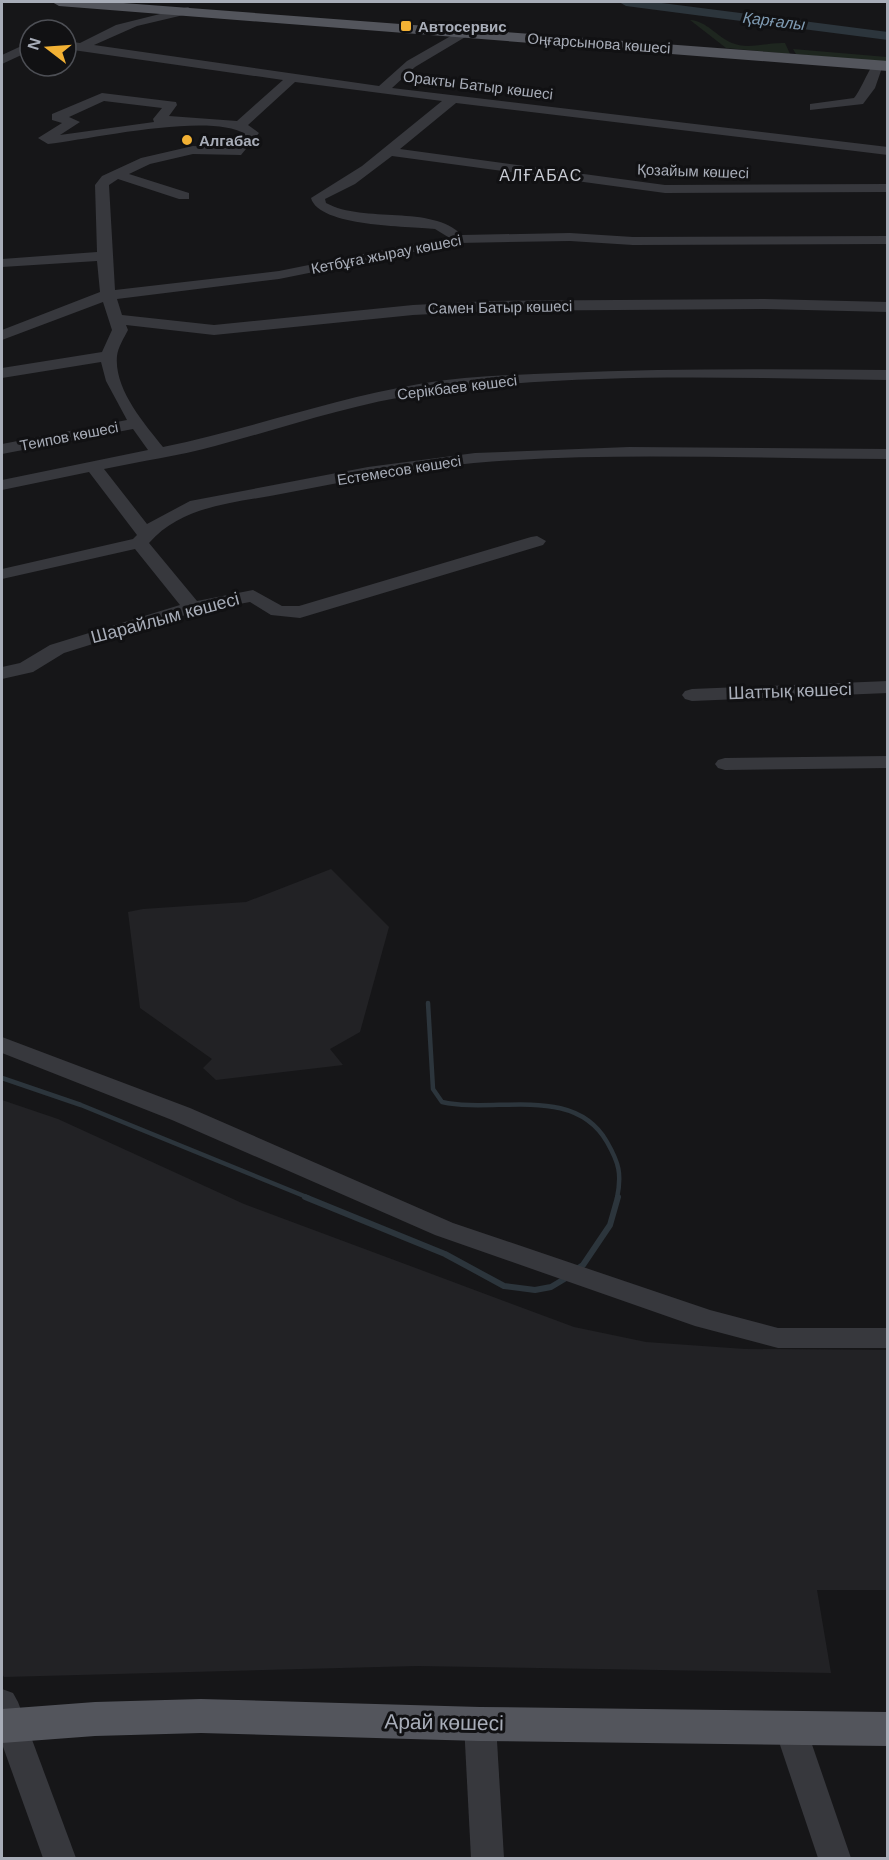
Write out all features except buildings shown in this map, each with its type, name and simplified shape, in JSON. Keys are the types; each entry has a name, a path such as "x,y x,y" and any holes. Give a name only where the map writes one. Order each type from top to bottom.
{"main road":[{"name":"Оңғарсынова көшесі","path":"59,2 882,66"},
{"name":"Арай көшесі","path":"4,1718 95,1719 201,1716 480,1724 888,1729"}],"street":[{"path":"83,47 102,34 123,25 188,11"},
{"path":"381,91 411,64 463,33"},
{"name":"Оракты Батыр көшесі","path":"78,46 381,91 888,151"},
{"path":"2,60 18,52"},
{"path":"815,107 858,100 869,88 882,66"},
{"path":"240,125 292,78"},
{"path":"159,453 137,423 112,375 109,356 120,330 106,295 102,184 106,179 146,161 193,150 236,152 242,148 252,133 240,125 188,121 159,119 171,105 102,97 57,117 73,122 45,138 68,139 188,121"},
{"path":"453,99 392,152 350,182 325,192 318,198 320,205 338,214 436,225 447,228 458,239"},
{"name":"Қозайым көшесі","path":"392,152 665,189 888,188"},
{"path":"117,174 184,196"},
{"name":"Кетбұға жырау көшесі","path":"2,335 22,330 106,295 279,275 458,239 570,237 633,241 888,240"},
{"path":"2,263 104,256"},
{"name":"Самен Батыр көшесі","path":"114,319 214,330 413,310 490,306 765,303 888,307"},
{"path":"2,373 109,356"},
{"name":"Серікбаев көшесі","path":"2,485 211,442 292,418 419,388 466,383 657,373 888,375"},
{"name":"Теипов көшесі","path":"2,449 137,423"},
{"name":"Естемесов көшесі","path":"2,574 142,539 156,524 190,506 418,464 478,458 679,452 888,454"},
{"path":"94,467 142,539 192,607"},
{"name":"Шарайлым көшесі","path":"2,673 26,668 57,649 192,607 253,596 278,611 300,612 537,541"},
{"name":"Шаттық көшесі","path":"692,695 888,687"},
{"path":"725,764 888,762"},
{"path":"2,1045 190,1118 444,1228 705,1319 778,1338 888,1338"},
{"path":"4,1718 55,1858"},
{"path":"480,1724 488,1858"},
{"path":"790,1727 836,1858"}],"shaded area":[{"path":"690,20 702,23 738,45 785,43 790,54 726,48"},
{"path":"793,49 887,57 887,63 796,54"},
{"path":"331,869 389,927 360,1032 330,1049 343,1065 216,1080 203,1068 212,1059 140,1008 128,912 246,902"},
{"path":"2,1100 58,1119 244,1204 574,1327 646,1342 745,1349 887,1350 887,1590 817,1590 831,1673 417,1666 4,1677 2,1674"}],"waterway":[{"name":"Қарғалы","path":"626,2 888,36"},
{"path":"428,1003 433,1089 442,1102 463,1105 532,1105 554,1107 575,1113 593,1124 611,1149 619,1175 617,1198"},
{"path":"2,1078 81,1105 309,1198"},
{"path":"305,1197 445,1254 504,1286 535,1290 551,1287 566,1278"},
{"path":"577,1269 583,1265 610,1225 618,1197"}],"place":[{"name":"Автосервис","path":"406,26"},
{"name":"Алгабас","path":"187,140"}],"district":[{"name":"АЛҒАБАС","path":"541,175"}]}
